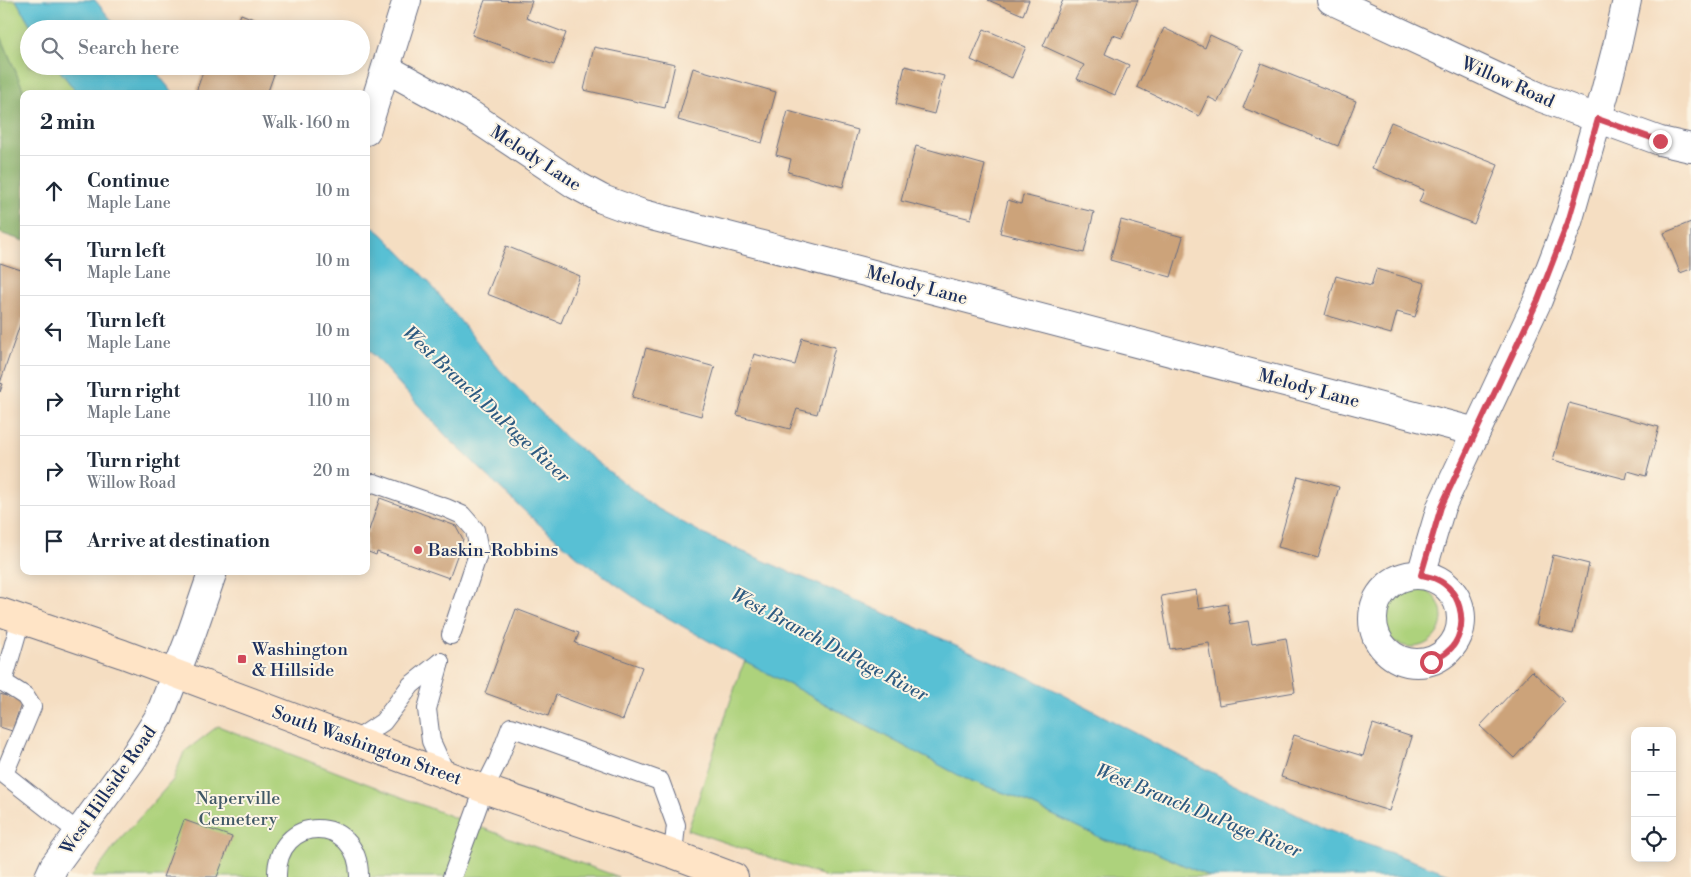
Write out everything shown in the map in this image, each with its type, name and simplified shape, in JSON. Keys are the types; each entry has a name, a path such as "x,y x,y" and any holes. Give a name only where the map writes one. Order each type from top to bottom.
{"main road":[{"name":"South Washington Street","path":"11,615 123,654 484,789 734,877"}],"street":[{"path":"370,121 407,0"},
{"name":"Willow Road","path":"1331,0 1542,98 1660,141 1691,148"},
{"path":"1421,575 1441,507 1538,300 1568,222 1598,119 1627,0"},
{"name":"Melody Lane","path":"387,69 471,116 576,185 602,199 640,213 1476,432"},
{"name":"West Hillside Road","path":"50,877 54,866 131,760 159,717 212,575"}],"lane":[{"path":"370,484 374,482 462,515 475,530 480,551 451,635"},
{"path":"11,615 1,682 25,696 32,707 4,774 79,833"},
{"path":"356,740 384,722 411,685 440,662 427,709 431,741 446,774"},
{"path":"452,877 484,789 511,728 660,780 676,825 673,854"},
{"path":"277,877 277,865 282,851 290,840 301,832 326,829 339,834 349,842 356,853 359,877"}],"green space":[{"path":"0,0 16,0 28,20 20,20 20,75 63,75 75,90 23,90 0,34"},
{"path":"0,34 23,90 20,90 20,240 0,233"},
{"path":"1406,587 1418,587 1434,595 1440,605 1442,617 1440,629 1434,639 1418,647 1406,647 1390,639 1382,623 1382,611 1390,595"},
{"path":"745,661 964,778 1015,797 1105,840 1152,851 1210,877 827,877 688,830"},
{"name":"Naperville Cemetery","path":"218,726 471,824 619,877 92,877 118,842 173,780 184,752"}],"water":[{"path":"16,0 95,0 112,20 28,20"},
{"path":"63,75 158,75 171,90 75,90"},
{"name":"West Branch DuPage River","path":"370,224 428,281 499,369 566,438 655,507 709,537 1045,685 1156,744 1325,829 1458,877 1210,877 1152,851 1105,840 1015,797 964,778 730,653 645,605 579,558 533,519 448,438 370,351"}],"building":[{"path":"485,0 532,1 526,18 566,33 554,65 472,35"},
{"path":"988,0 1029,0 1023,15"},
{"path":"1063,0 1138,0 1122,38 1113,35 1105,54 1129,65 1115,95 1077,79 1084,65 1043,46"},
{"path":"241,14 256,20 239,20"},
{"path":"1164,28 1205,48 1210,35 1242,50 1218,102 1208,97 1199,116 1137,87"},
{"path":"984,29 1026,47 1012,78 971,60"},
{"path":"594,47 675,64 665,108 584,90"},
{"path":"1261,63 1356,101 1338,146 1243,108"},
{"path":"905,66 944,76 934,114 896,104"},
{"path":"693,68 776,92 762,143 678,120"},
{"path":"202,75 274,75 268,90 197,90"},
{"path":"788,111 858,130 843,187 788,172 791,159 776,155"},
{"path":"1391,122 1498,165 1474,224 1419,202 1424,190 1372,168"},
{"path":"916,146 985,165 971,219 901,201"},
{"path":"1023,195 1094,212 1084,253 1000,233 1008,200 1021,204"},
{"path":"1121,220 1183,237 1171,277 1110,260"},
{"path":"1691,222 1691,269 1680,273 1664,233"},
{"path":"506,246 580,276 561,323 487,294"},
{"path":"0,263 20,270 20,325 0,383"},
{"path":"1376,269 1425,283 1415,317 1397,312 1391,334 1325,315 1336,276 1371,286"},
{"path":"802,338 835,347 817,414 797,409 790,429 737,415 754,354 795,365"},
{"path":"646,348 715,367 701,416 632,397"},
{"path":"1569,403 1659,427 1646,476 1628,471 1626,479 1553,460"},
{"path":"1298,476 1339,487 1318,558 1278,547"},
{"path":"380,498 456,526 463,539 449,578 377,552 376,555 370,553 370,527"},
{"path":"1553,555 1589,564 1573,634 1536,625"},
{"path":"1196,590 1199,609 1227,604 1231,624 1248,621 1252,644 1286,638 1295,692 1219,705 1209,643 1170,649 1161,596"},
{"path":"516,609 579,633 575,643 642,667 623,720 556,695 548,716 485,693"},
{"path":"1532,671 1565,702 1514,758 1480,726"},
{"path":"0,694 22,701 12,731 0,727"},
{"path":"1373,724 1412,737 1389,811 1281,777 1294,735 1363,756"},
{"path":"184,820 232,837 217,877 163,877"}],"place":[{"name":"Baskin-Robbins","path":"418,550"},
{"name":"Washington & Hillside","path":"242,659"}],"route":[{"path":"1431,662 1444,655 1455,644 1461,630 1462,614 1457,600 1448,587 1436,579 1421,575 1441,507 1538,300 1568,222 1598,119 1660,141"}]}
